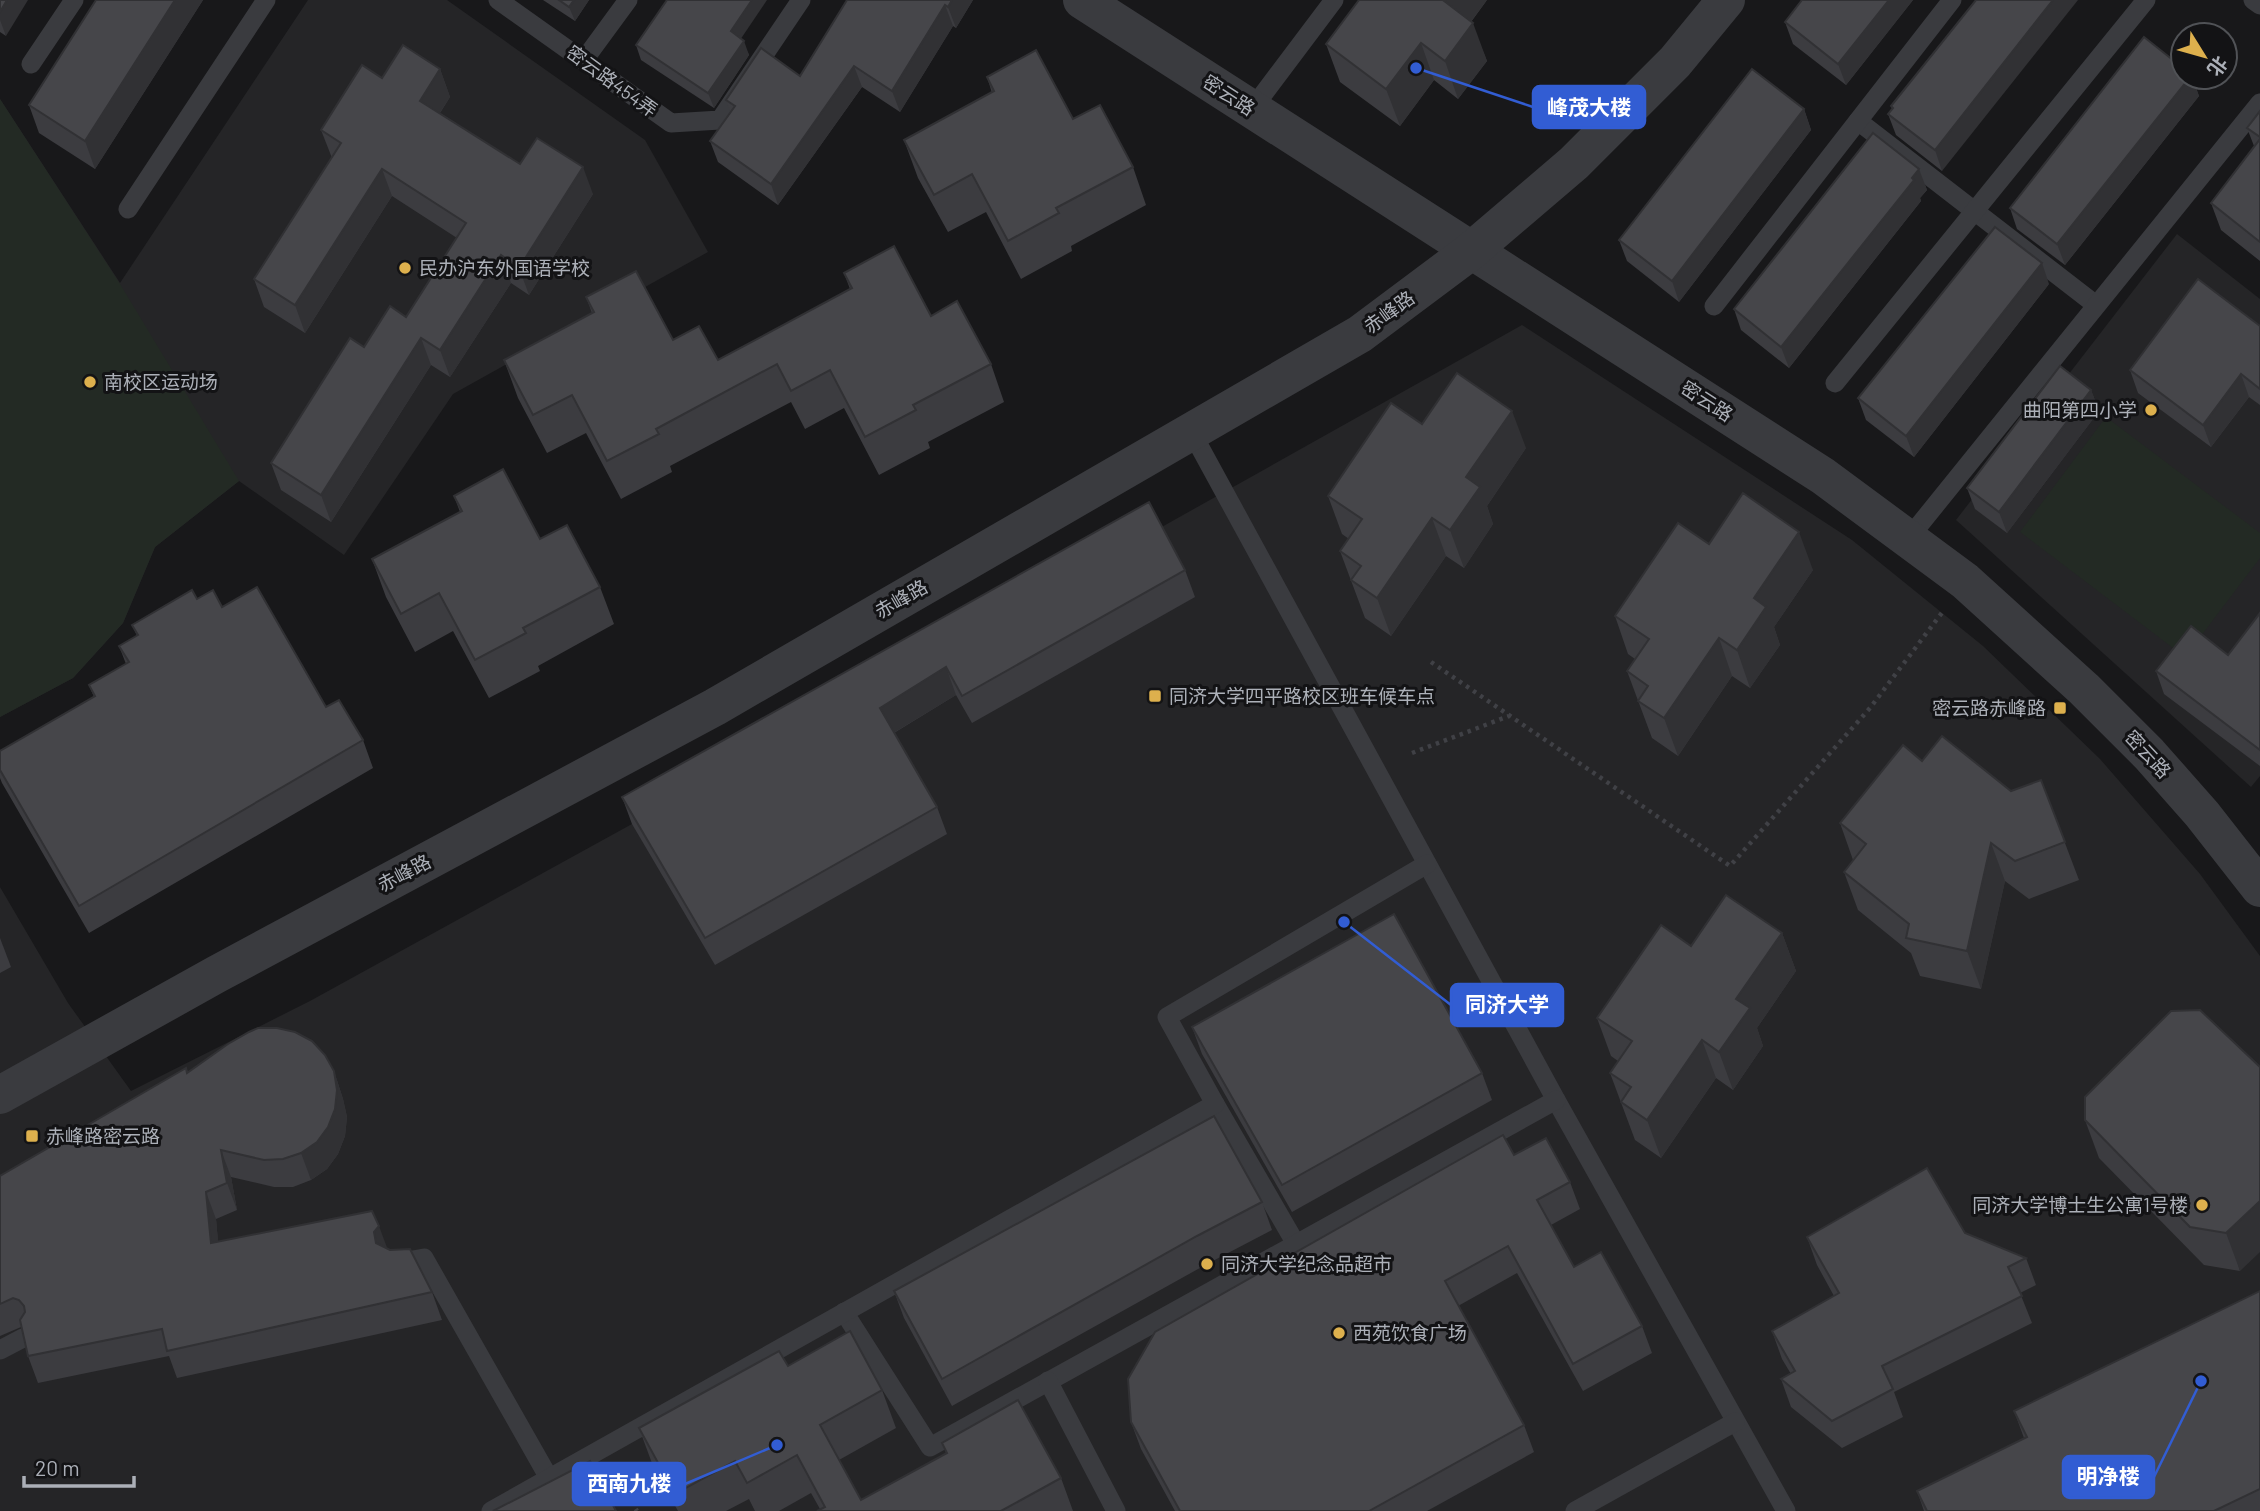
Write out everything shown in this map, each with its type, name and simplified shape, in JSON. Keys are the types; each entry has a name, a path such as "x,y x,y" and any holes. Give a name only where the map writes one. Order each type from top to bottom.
{"street":[{"name":"密云路","path":"1082,0 1823,476 1908,538 1965,581 2066,672 2149,754 2202,814 2260,888"},
{"name":"赤峰路","path":"0,1095 217,974 715,707 1360,334 1471,251 1574,163 1675,62 1726,0"}],"lane":[{"path":"31,64 74,0"},
{"path":"128,209 266,0"},
{"name":"密云路454弄","path":"498,0 671,123 720,120 801,0"},
{"path":"584,61 628,0"},
{"path":"1252,109 1334,0"},
{"path":"1714,306 1952,0"},
{"path":"1835,383 2146,0"},
{"path":"2253,0 2260,5"},
{"path":"1908,538 2260,103"},
{"path":"1858,121 2096,305"},
{"path":"1191,431 1556,1100 1786,1511"},
{"path":"1296,1244 1167,1017 1427,864"},
{"path":"844,1312 930,1447 1556,1100"},
{"path":"491,1511 1215,1104"},
{"path":"396,1263 424,1258 549,1478"},
{"path":"0,1350 23,1338"},
{"path":"1048,1381 1116,1511"},
{"path":"1575,1511 1735,1422"}],"path":[{"path":"1431,662 1730,866 1870,708 1965,581"},
{"path":"1412,752 1510,716"},
{"path":"599,1451 637,1511"}],"shaded area":[{"name":"民办沪东外国语学校","path":"308,0 447,0 645,140 708,252 453,394 344,555 239,481 155,547 123,623 73,678 0,717 0,99 120,283"},
{"name":"南校区运动场","path":"0,99 120,284 239,481 155,547 123,623 73,678 0,717"},
{"name":"曲阳第四小学","path":"2177,234 2260,299 2260,776 2251,787 1956,520"},
{"path":"1522,325 1852,540 1983,646 2100,759 2200,874 2260,956 2260,1511 0,1511 0,887 68,1003 131,1091 310,1001 632,824"},
{"path":"2106,417 2260,533 2260,558 2185,657 2020,532"}],"building":[{"path":"0,0 7,0 0,12"},
{"path":"96,0 175,0 85,141 29,105"},
{"path":"559,0 574,0 569,7"},
{"path":"667,0 752,0 731,31 744,41 708,93 636,45"},
{"path":"847,0 952,0 948,7 945,5 892,91 854,66 771,184 710,141 735,106 726,100 761,48 800,76"},
{"path":"1359,0 1445,0 1473,23 1445,61 1421,43 1386,89 1326,44"},
{"path":"1802,0 1889,0 1838,64 1785,22"},
{"path":"1976,0 2053,0 1935,150 1888,114 1893,108 1891,106"},
{"path":"2144,37 2169,57 2169,91 2179,91 2057,244 2010,208"},
{"path":"403,45 440,69 420,101 520,164 537,138 583,167 519,268 501,255 440,350 421,338 321,495 271,463 350,338 364,347 390,306 406,317 466,223 382,169 295,305 254,279 341,143 321,130 362,65 382,78"},
{"path":"1036,50 1073,119 1100,105 1133,167 1056,208 1059,213 1008,241 972,174 934,195 904,140 994,91 987,77"},
{"path":"1752,69 1804,109 1672,281 1619,240"},
{"path":"2260,111 2260,137 2247,128"},
{"path":"1873,133 1919,169 1912,178 1914,180 1781,347 1734,309"},
{"path":"2260,139 2260,242 2211,203"},
{"path":"1995,227 2042,263 1906,436 1858,398"},
{"path":"894,246 931,316 957,301 991,364 913,405 916,410 865,437 830,370 791,391 777,364 656,429 659,434 607,461 572,395 533,415 504,360 594,312 586,297 636,271 673,340 699,326 718,360 852,288 844,273"},
{"path":"2198,279 2260,326 2260,389 2241,374 2203,425 2130,370"},
{"path":"2060,366 2091,390 1999,512 1967,488"},
{"path":"1457,373 1512,411 1466,477 1480,487 1450,530 1432,518 1377,598 1351,580 1361,566 1340,551 1362,519 1328,496 1391,403 1422,424"},
{"path":"503,469 540,539 567,525 600,587 523,628 526,633 475,660 439,593 401,614 372,559 462,511 454,496"},
{"path":"1743,493 1799,532 1754,598 1766,607 1737,650 1719,638 1664,718 1638,701 1648,686 1627,671 1649,639 1615,616 1678,523 1709,544"},
{"path":"1149,502 1185,570 962,696 946,667 880,708 937,807 705,938 622,797"},
{"path":"257,587 326,707 339,700 363,740 79,906 0,770 0,751 95,696 89,685 129,662 119,646 138,635 132,625 192,590 197,599 213,590 222,607"},
{"path":"2260,613 2260,750 2156,671 2191,626 2228,655"},
{"path":"1942,736 2011,791 2041,780 2065,842 2015,861 1991,843 1967,951 1906,938 1909,924 1844,872 1866,844 1840,823 1903,745 1922,761"},
{"path":"1726,895 1782,933 1736,999 1750,1008 1719,1052 1702,1040 1647,1120 1621,1102 1631,1087 1610,1073 1632,1041 1597,1018 1661,925 1691,946"},
{"path":"1394,914 1482,1073 1282,1185 1192,1027"},
{"name":"同济大学博士生公寓1号楼","path":"2200,1010 2260,1067 2260,1201 2226,1233 2190,1227 2085,1120 2085,1097 2171,1011"},
{"path":"258,1028 295,1032 312,1041 325,1055 334,1071 337,1090 335,1109 328,1127 317,1142 301,1153 283,1159 264,1160 221,1150 227,1183 206,1192 211,1243 372,1211 379,1226 374,1232 376,1243 390,1250 410,1249 432,1292 167,1351 162,1329 28,1356 20,1320 25,1312 24,1306 13,1298 0,1304 0,1176 186,1068 187,1073 228,1044"},
{"path":"1214,1116 1262,1202 942,1379 894,1291"},
{"name":"西苑饮食广场","path":"1503,1135 1514,1155 1546,1138 1570,1182 1537,1200 1574,1267 1601,1252 1642,1326 1573,1364 1508,1246 1445,1281 1524,1425 1369,1511 1180,1511 1131,1422 1128,1379 1155,1332"},
{"path":"1927,1168 1965,1233 2026,1258 2008,1267 2022,1296 1882,1366 1893,1389 1832,1421 1781,1379 1795,1371 1772,1331 1839,1293 1807,1237"},
{"path":"2260,1291 2260,1489 2214,1511 1927,1511 1917,1491 2027,1437 2014,1411"},
{"path":"850,1331 882,1390 820,1425 861,1500 947,1453 942,1443 1018,1400 1061,1478 1001,1511 817,1511 825,1507 797,1455 747,1483 735,1461 675,1494 639,1428 779,1351 788,1366"},
{"path":"590,1461 616,1511 493,1511"}],"place":[{"name":"峰茂大楼","path":"1416,68"},
{"name":"民办沪东外国语学校","path":"405,268"},
{"name":"南校区运动场","path":"90,382"},
{"name":"曲阳第四小学","path":"2151,410"},
{"name":"同济大学四平路校区班车候车点","path":"1155,696"},
{"name":"密云路赤峰路","path":"2060,708"},
{"name":"同济大学","path":"1344,922"},
{"name":"赤峰路密云路","path":"32,1136"},
{"name":"同济大学博士生公寓1号楼","path":"2202,1205"},
{"name":"同济大学纪念品超市","path":"1207,1264"},
{"name":"西苑饮食广场","path":"1339,1333"},
{"name":"明净楼","path":"2201,1381"},
{"name":"西南九楼","path":"777,1445"}]}
